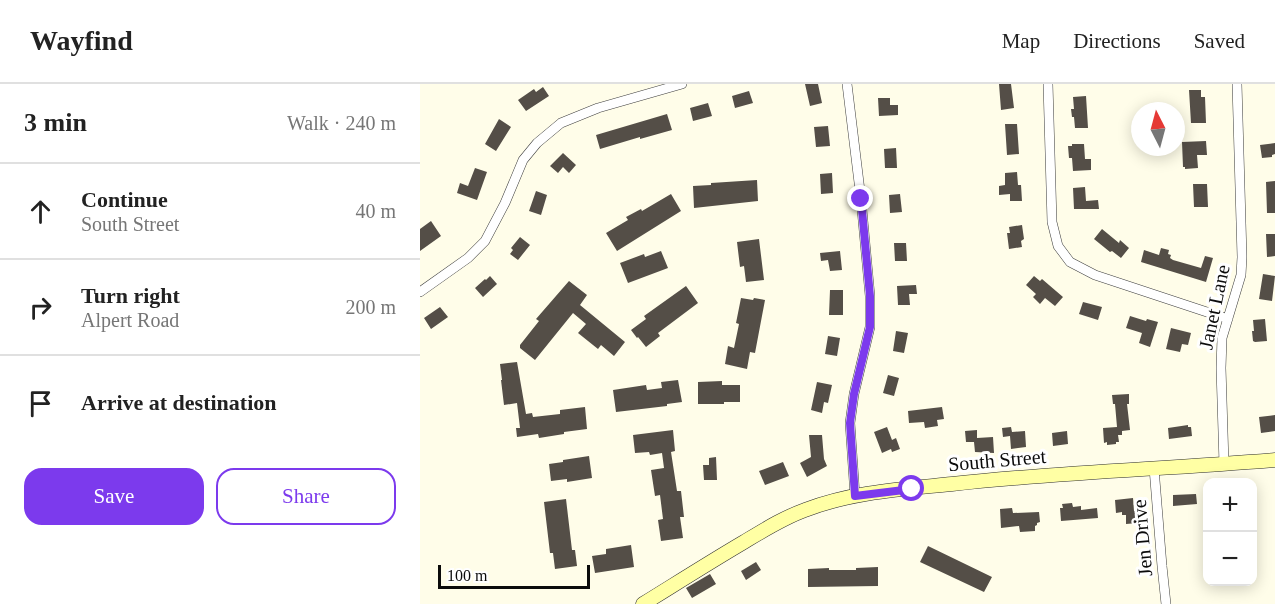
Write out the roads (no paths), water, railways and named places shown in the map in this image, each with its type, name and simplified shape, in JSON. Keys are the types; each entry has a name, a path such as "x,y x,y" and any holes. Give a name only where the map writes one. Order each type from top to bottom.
{"street":[{"path":"420,292 468,258 486,241 523,160 537,142 561,123 598,108 682,84"},
{"path":"847,84 870,296 870,327 854,394 850,423 855,496"},
{"path":"1048,84 1052,222 1058,246 1070,262 1095,275 1228,319"},
{"name":"Janet Lane","path":"1224,464 1222,338 1241,275 1242,257 1237,84"},
{"name":"South Street","path":"643,604 772,526 804,510 831,501 855,496 1016,477 1275,460"},
{"name":"Jen Drive","path":"1154,468 1166,604"}]}
